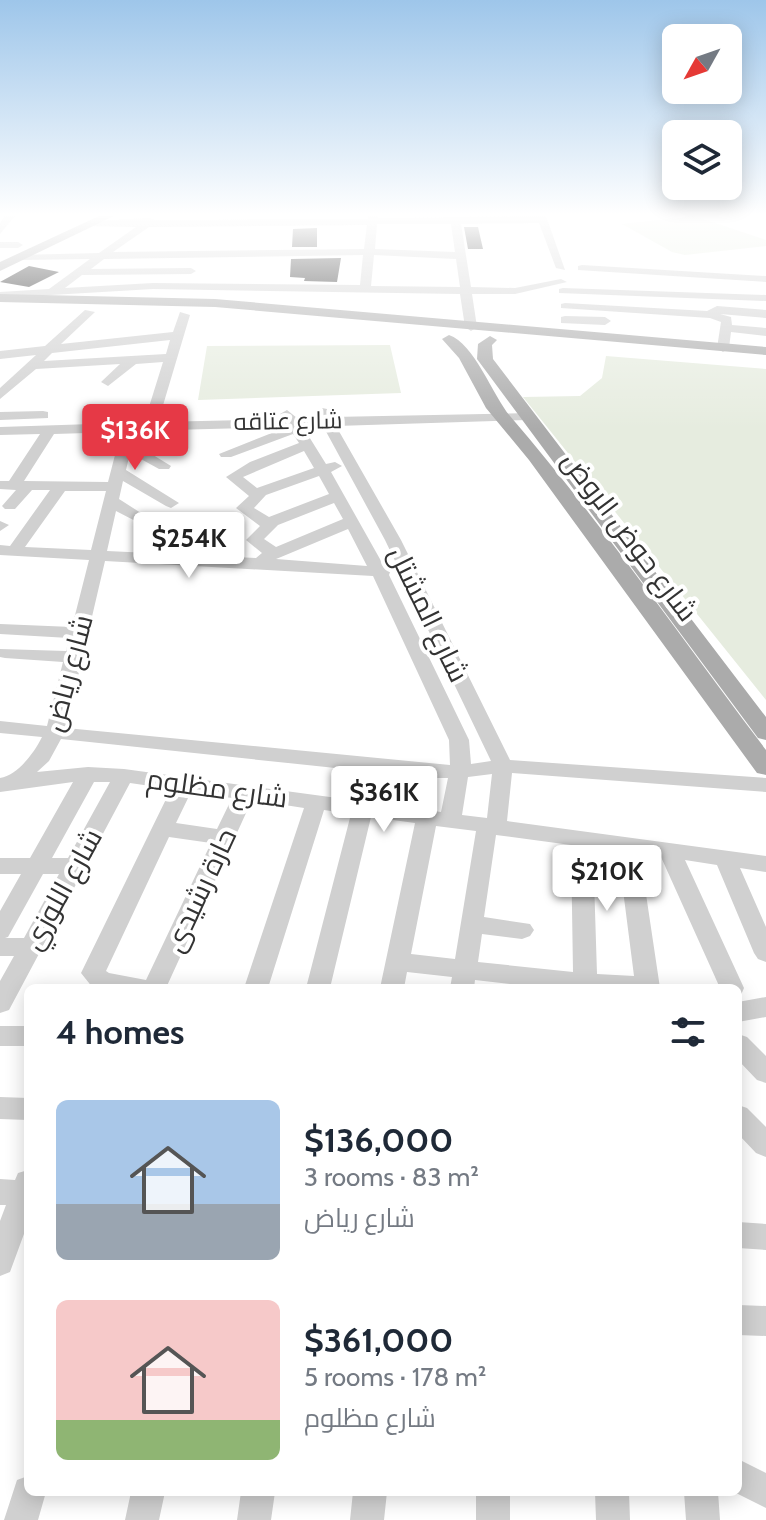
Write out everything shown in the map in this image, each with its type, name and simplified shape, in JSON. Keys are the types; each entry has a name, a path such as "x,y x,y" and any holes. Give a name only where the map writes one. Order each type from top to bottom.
{"main road":[{"path":"0,296 173,301 293,317 471,327 766,361"},
{"path":"0,314 252,313"},
{"path":"293,317 449,339 490,340 547,338 565,318 723,348 766,351"},
{"name":"شارع حوض الروض","path":"449,339 465,356 496,411 754,728 766,767"},
{"name":"شارع حوض الروض","path":"490,340 485,344 485,359 706,668"}],"street":[{"path":"53,291 59,287"},
{"path":"0,296 161,287"},
{"path":"270,287 515,291 533,287"},
{"path":"466,287 471,327"},
{"path":"563,287 565,318 766,314"},
{"path":"587,287 608,293 766,298"},
{"path":"708,287 713,313"},
{"path":"606,315 608,293"},
{"path":"0,395 89,312"},
{"path":"713,313 725,319 723,348"},
{"path":"152,419 184,315"},
{"path":"606,315 671,323"},
{"path":"726,328 766,332"},
{"path":"0,355 178,335"},
{"path":"32,365 171,358"},
{"path":"108,382 134,359"},
{"name":"شارع عتاقه","path":"0,431 152,419 291,420 324,415 523,410"},
{"name":"شارع المشتل","path":"324,415 393,540 503,766"},
{"name":"شارع عتاقه","path":"0,416 131,420"},
{"name":"شارع رياض","path":"8,783 42,756 56,730 131,420"},
{"path":"226,454 291,420"},
{"name":"شارع المشتل","path":"291,420 324,468 382,572 459,740 461,761 438,819 393,984"},
{"path":"10,506 14,485 50,429"},
{"path":"125,444 164,466"},
{"path":"275,554 254,540 255,536 270,528 268,523 244,508 259,497 234,480 235,476 308,445"},
{"path":"256,493 324,468 351,464"},
{"path":"14,485 115,486 171,503"},
{"path":"7,550 61,486"},
{"path":"115,486 147,522"},
{"path":"268,523 339,496"},
{"path":"256,561 353,521"},
{"path":"366,543 393,540"},
{"path":"7,550 98,557 256,561 382,572"},
{"path":"0,629 80,633"},
{"path":"5,653 74,657"},
{"name":"شارع مظلوم","path":"0,727 56,730 458,772 503,766 766,785"},
{"path":"463,979 503,766"},
{"path":"0,931 88,774"},
{"name":"شارع مظلوم","path":"8,783 88,774 124,776 766,864"},
{"name":"شارع اللوزي","path":"0,1003 124,776"},
{"path":"119,984 102,981 93,973 184,784"},
{"name":"حارة رشيدى","path":"156,984 245,792"},
{"path":"257,984 317,801"},
{"path":"319,984 363,808"},
{"path":"162,829 225,837"},
{"path":"582,840 585,984"},
{"path":"628,847 648,984"},
{"path":"670,852 730,984"},
{"path":"725,859 766,953"},
{"path":"0,866 74,866"},
{"path":"472,924 522,930"},
{"path":"0,947 30,947"},
{"path":"397,962 463,979 550,984"},
{"path":"0,1036 24,1036"},
{"path":"742,1048 766,1072"},
{"path":"0,1108 24,1109"},
{"path":"742,1120 766,1145"},
{"path":"0,1262 20,1190"},
{"path":"742,1235 766,1237"},
{"path":"742,1320 766,1321"},
{"path":"742,1478 766,1491"},
{"path":"21,1520 28,1496"},
{"path":"142,1520 147,1496"},
{"path":"254,1520 257,1496"},
{"path":"367,1520 370,1496"},
{"path":"493,1496 493,1520"},
{"path":"612,1496 613,1520"},
{"path":"701,1496 703,1520"}],"shaded area":[{"path":"390,345 401,393 198,400 207,346"},
{"path":"606,356 766,369 766,700 523,397 580,396 602,378"}]}
